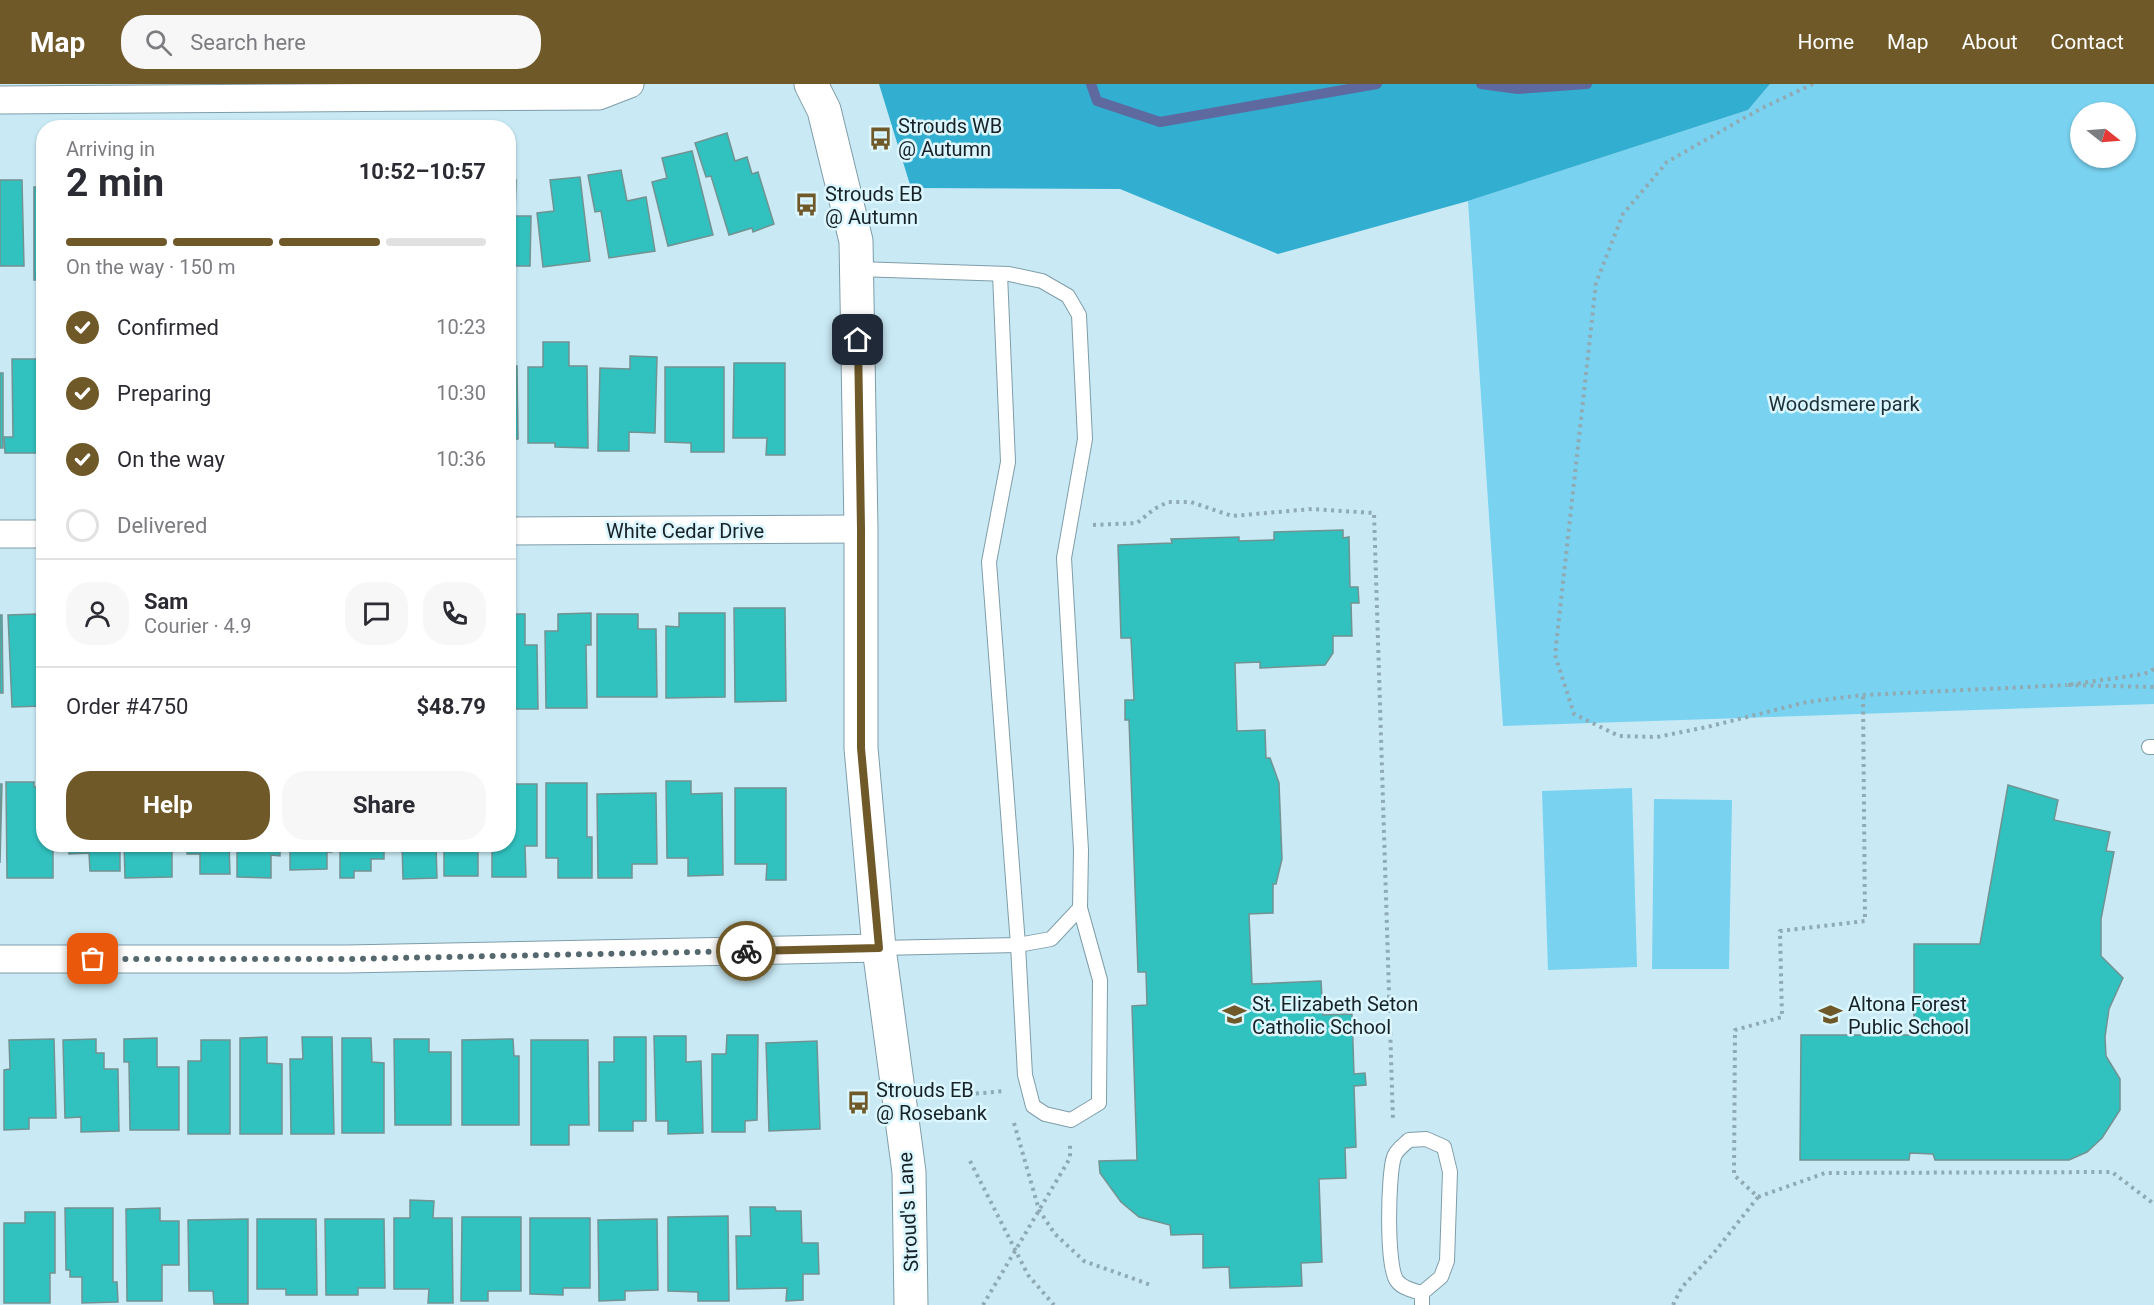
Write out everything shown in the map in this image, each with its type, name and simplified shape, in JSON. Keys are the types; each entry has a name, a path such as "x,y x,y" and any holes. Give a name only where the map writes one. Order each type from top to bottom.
{"street":[{"path":"0,100 598,96 630,84"},
{"name":"Stroud's Lane","path":"811,84 824,110 856,241 861,529 861,748 879,948 909,1172 911,1305"},
{"name":"White Cedar Drive","path":"516,531 861,529"},
{"path":"0,534 36,534"},
{"path":"0,959 347,959 879,948"}],"lane":[{"path":"857,268 1000,274 1042,281 1068,296 1079,315 1085,439 1064,558 1081,850 1080,908 1100,980 1100,1102 1071,1120 1044,1114 1033,1106 1025,1076 1018,945 989,562 1008,462 1000,274"},
{"path":"879,948 1018,945 1051,939 1080,908"},
{"path":"1425,1139 1444,1147 1450,1172 1447,1261 1441,1277 1422,1299 1397,1281 1390,1262 1390,1190 1394,1155 1409,1140 1425,1139"}],"path":[{"path":"1813,84 1760,109 1667,162 1623,214 1596,283 1555,655 1574,714 1619,736 1657,737 1807,702 1863,695 2067,685 2154,687"},
{"path":"1069,527 1137,523 1154,509 1168,502 1191,502 1232,516 1312,509 1374,513 1394,1155"},
{"path":"2067,685 2144,674 2154,669"},
{"path":"1758,1197 1734,1175 1735,1030 1782,1017 1780,931 1865,921 1863,695"},
{"path":"962,1095 1011,1090"},
{"path":"1013,1113 1026,1169 1039,1210 1055,1234 1084,1261 1151,1285"},
{"path":"983,1305 1070,1158 1071,1120"},
{"path":"970,1161 1028,1275 1054,1305"},
{"path":"1673,1305 1682,1287 1713,1254 1758,1197 1825,1173 2112,1172 2154,1204"}],"green space":[{"name":"Woodsmere park","path":"1770,84 2154,84 2154,704 1503,726 1468,201 1748,110"},
{"path":"1632,788 1637,967 1548,970 1542,791"},
{"path":"1654,799 1732,800 1729,969 1652,969"}],"shaded area":[{"path":"879,84 1770,84 1748,110 1468,201 1278,254 1120,189 911,188"}],"building":[{"path":"727,133 735,161 747,157 752,174 758,172 774,224 753,232 752,228 729,235 711,176 706,177 695,143"},
{"path":"692,151 713,235 668,246 652,182 667,178 662,158"},
{"path":"621,170 627,201 646,197 655,251 609,258 601,211 595,212 588,175"},
{"path":"580,177 590,261 543,267 537,213 554,211 550,180"},
{"path":"0,180 22,180 24,266 0,266"},
{"path":"34,187 36,187 36,280 34,280"},
{"path":"516,216 531,216 530,266 516,266"},
{"path":"543,342 569,342 569,366 587,366 588,448 555,447 555,443 528,443 528,367 543,367"},
{"path":"630,356 657,357 655,433 629,432 629,451 598,451 600,368 630,369"},
{"path":"12,359 36,359 36,453 5,453 4,437 13,437"},
{"path":"734,363 785,363 785,455 766,455 767,438 733,438"},
{"path":"516,366 517,366 518,439 516,439"},
{"path":"665,367 724,367 724,452 691,452 691,443 665,442"},
{"path":"0,373 3,373 3,448 0,448"},
{"path":"1343,530 1343,538 1349,537 1350,587 1358,587 1359,603 1351,603 1352,636 1333,636 1333,653 1325,665 1260,668 1260,662 1235,663 1237,731 1265,730 1266,758 1270,758 1279,783 1282,859 1276,884 1273,884 1273,913 1249,914 1252,984 1321,981 1323,1015 1352,1014 1354,1074 1365,1073 1366,1085 1354,1086 1356,1147 1345,1148 1346,1178 1319,1179 1322,1262 1301,1263 1302,1286 1230,1288 1229,1267 1203,1268 1203,1234 1171,1235 1170,1225 1139,1217 1121,1202 1100,1173 1099,1161 1137,1160 1132,1006 1147,1005 1146,972 1138,972 1129,720 1125,720 1125,700 1134,700 1131,638 1121,638 1118,545 1172,543 1171,539 1239,537 1239,541 1274,540 1274,532"},
{"path":"734,608 785,608 786,701 735,702"},
{"path":"591,613 591,645 586,645 587,708 546,708 545,631 558,631 558,614"},
{"path":"679,613 725,613 725,697 666,698 666,626 679,627"},
{"path":"36,614 36,706 12,707 8,615"},
{"path":"516,614 525,614 525,645 537,645 538,709 516,709"},
{"path":"597,614 638,614 638,629 656,629 657,697 597,697"},
{"path":"0,615 2,615 3,693 0,693"},
{"path":"666,781 691,781 691,794 722,793 723,875 688,876 688,858 667,858"},
{"path":"6,782 34,782 34,787 36,787 36,852 53,852 53,878 7,878"},
{"path":"546,783 587,783 587,837 592,837 592,878 558,878 558,858 546,858"},
{"path":"0,784 2,784 0,863"},
{"path":"516,784 537,784 537,846 525,846 526,877 492,877 492,852 516,852"},
{"path":"2008,785 2058,800 2054,820 2110,832 2106,851 2114,852 2101,919 2101,956 2123,978 2109,1009 2105,1037 2106,1056 2120,1079 2120,1110 2102,1138 2087,1152 2069,1160 1935,1160 1933,1154 1910,1153 1909,1160 1800,1160 1801,1035 1914,1035 1914,944 1980,944"},
{"path":"735,788 786,788 786,880 766,880 767,864 735,864"},
{"path":"656,793 657,864 632,864 632,878 598,878 597,794"},
{"path":"69,852 120,852 120,871 90,871 89,853 69,854"},
{"path":"124,852 172,852 172,877 125,878"},
{"path":"187,852 229,852 230,874 200,874 200,854 187,854"},
{"path":"237,852 280,852 280,856 271,855 271,878 237,877"},
{"path":"290,852 327,852 327,869 290,870"},
{"path":"340,852 384,852 384,859 371,859 371,871 354,871 354,878 340,878"},
{"path":"402,852 436,852 437,878 403,879"},
{"path":"444,852 478,852 478,876 444,876"},
{"path":"727,1035 758,1035 757,1120 745,1121 745,1132 712,1132 712,1054 726,1054"},
{"path":"654,1036 686,1036 686,1062 701,1061 703,1133 668,1134 668,1121 656,1121"},
{"path":"267,1037 267,1063 282,1064 282,1134 240,1134 240,1038"},
{"path":"302,1037 332,1037 334,1134 291,1134 290,1059 303,1059"},
{"path":"614,1037 646,1037 646,1121 633,1121 633,1131 599,1131 599,1062 614,1062"},
{"path":"157,1038 157,1067 179,1067 179,1130 130,1130 129,1062 124,1062 124,1039"},
{"path":"342,1038 371,1038 372,1062 384,1063 384,1133 342,1133"},
{"path":"54,1039 56,1118 29,1118 29,1129 4,1130 4,1070 10,1069 9,1040"},
{"path":"96,1039 96,1053 104,1053 104,1069 118,1069 119,1131 81,1132 81,1117 65,1118 63,1040"},
{"path":"394,1039 429,1039 429,1052 451,1052 451,1125 395,1125"},
{"path":"513,1039 514,1056 519,1056 519,1125 462,1125 462,1040"},
{"path":"201,1040 230,1040 230,1134 188,1134 188,1061 201,1061"},
{"path":"531,1040 588,1040 589,1125 569,1125 569,1145 531,1145"},
{"path":"817,1041 820,1129 769,1131 766,1043"},
{"path":"410,1200 434,1201 433,1218 452,1218 453,1303 428,1303 429,1289 394,1289 394,1218 410,1218"},
{"path":"750,1207 775,1207 776,1211 801,1211 802,1243 818,1243 819,1274 803,1274 803,1300 786,1301 787,1288 737,1289 736,1236 751,1236"},
{"path":"65,1208 113,1208 113,1282 117,1282 118,1302 82,1303 82,1277 70,1277 70,1270 66,1270"},
{"path":"160,1208 160,1221 179,1221 179,1265 162,1265 162,1301 127,1301 126,1209"},
{"path":"25,1212 55,1212 55,1273 50,1273 50,1303 4,1303 4,1223 25,1223"},
{"path":"728,1216 729,1301 698,1301 698,1292 668,1291 668,1217"},
{"path":"462,1217 521,1217 521,1291 488,1291 488,1301 461,1301"},
{"path":"530,1218 590,1218 590,1288 563,1288 563,1295 530,1294"},
{"path":"248,1219 248,1304 214,1304 213,1291 189,1291 188,1220"},
{"path":"257,1219 316,1219 317,1295 286,1295 286,1289 257,1289"},
{"path":"325,1219 384,1219 385,1288 358,1288 358,1295 326,1295"},
{"path":"657,1219 658,1290 625,1291 625,1300 599,1301 598,1220"}],"waterway":[{"path":"1091,84 1097,101 1160,122 1377,84"},
{"path":"1481,84 1518,89 1587,84"}],"way so far":[{"path":"93,959 347,959 746,951"}],"place":[{"name":"Strouds WB @ Autumn","path":"880,138"},
{"name":"Strouds EB @ Autumn","path":"807,205"},
{"name":"St. Elizabeth Seton Catholic School","path":"1234,1015"},
{"name":"Altona Forest Public School","path":"1830,1015"},
{"name":"Strouds EB @ Rosebank","path":"858,1102"}],"route":[{"path":"746,951 879,948 861,748 858,340"}]}
